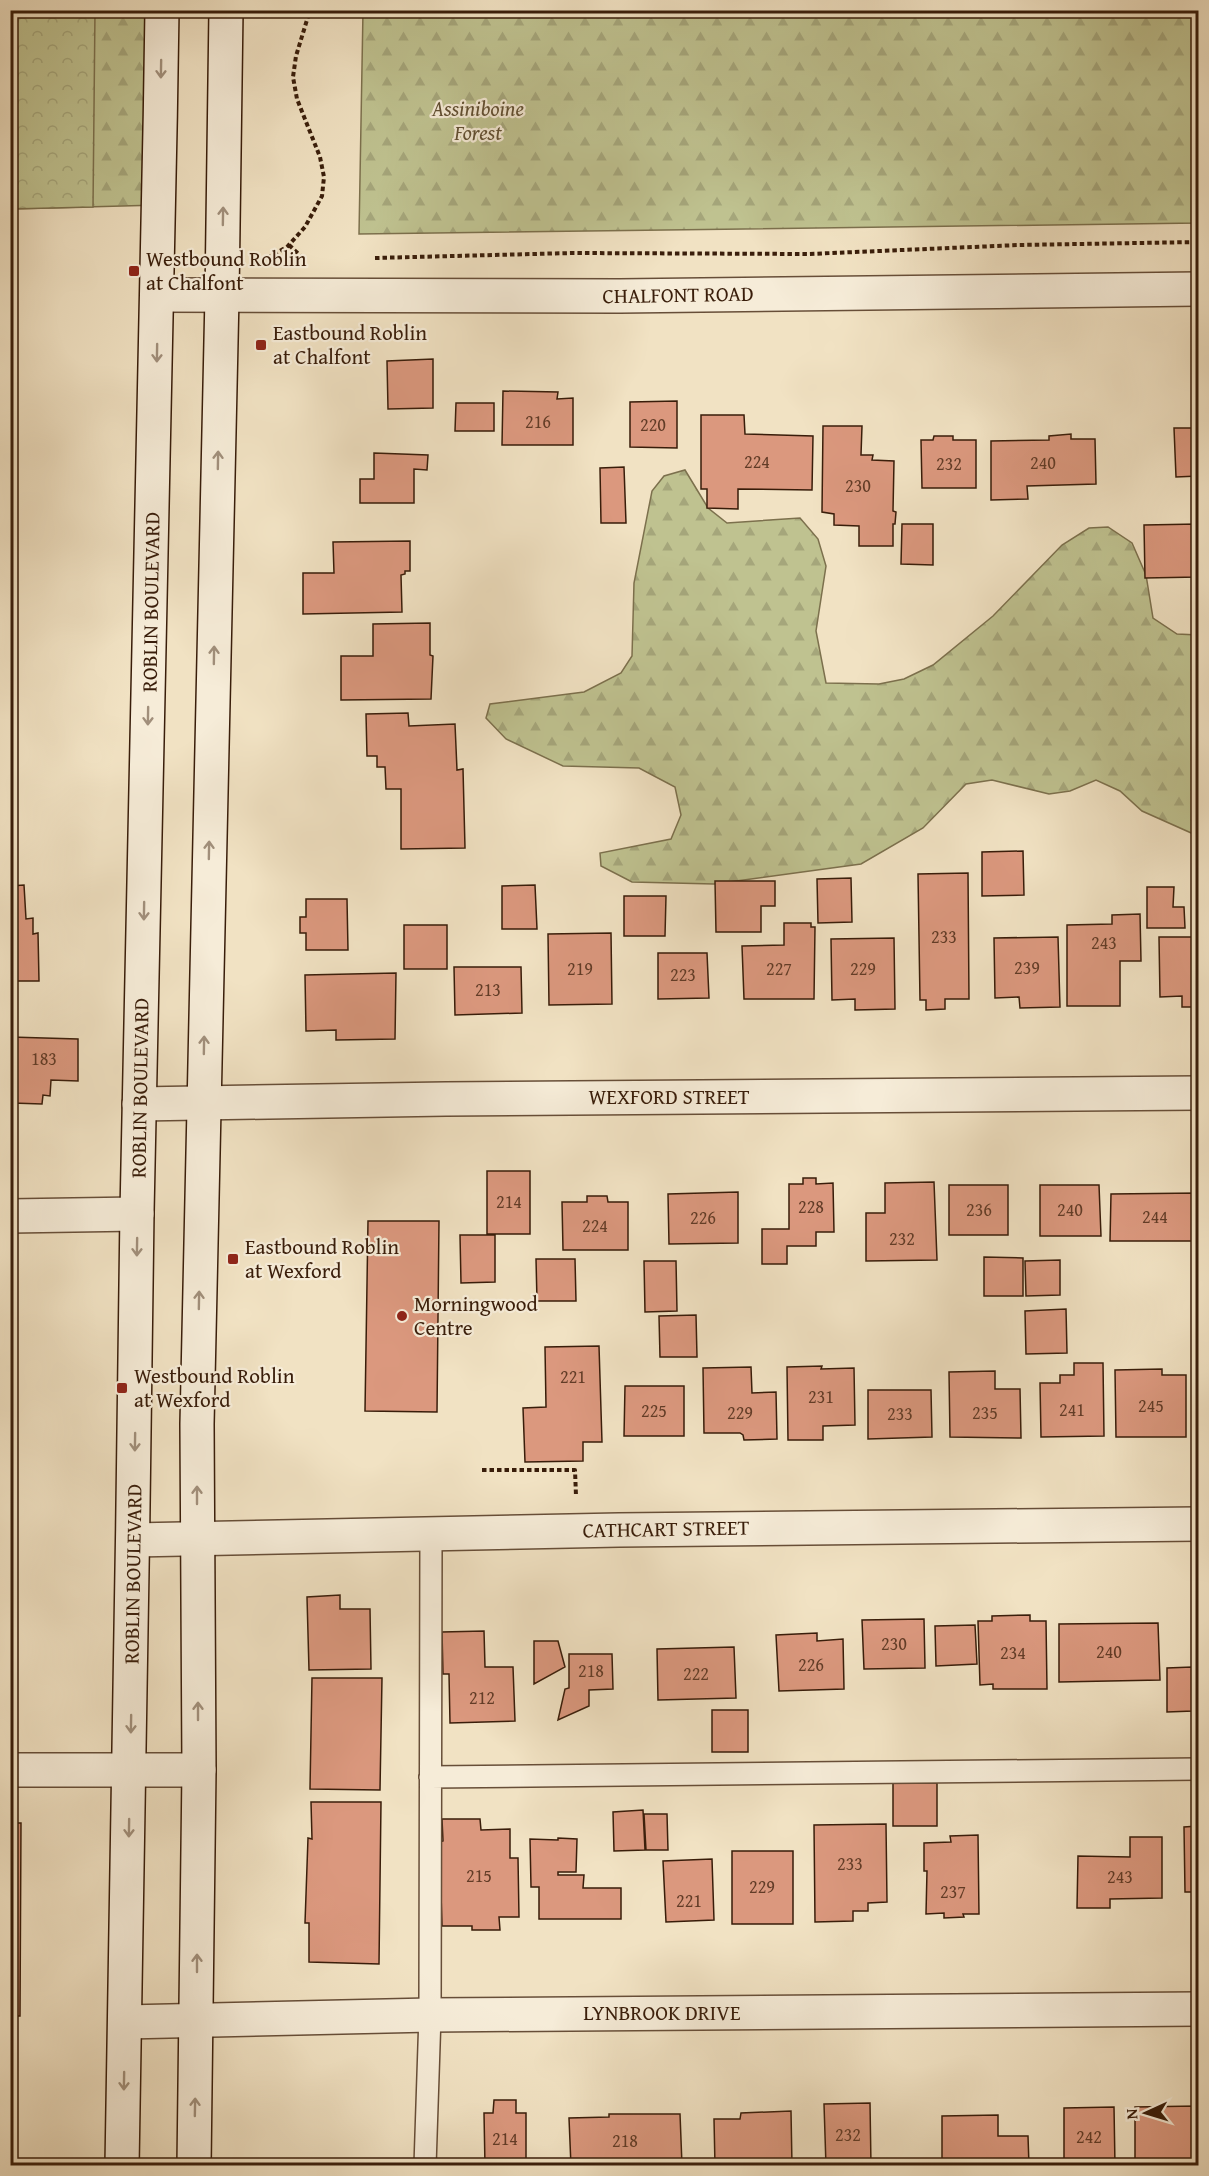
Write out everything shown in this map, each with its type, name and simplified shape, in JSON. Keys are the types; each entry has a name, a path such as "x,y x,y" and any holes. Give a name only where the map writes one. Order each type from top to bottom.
{"street":[{"name":"ROBLIN BOULEVARD","path":"122,2166 134,1540 137,1214 158,295 162,10"},
{"path":"194,2166 199,1770 197,1424 203,1103 235,295 226,10"},
{"name":"CHALFONT ROAD","path":"158,295 620,296 1198,289"},
{"name":"WEXFORD STREET","path":"140,1104 1198,1093"},
{"path":"10,1216 137,1214"},
{"name":"CATHCART STREET","path":"134,1540 576,1530 1198,1524"},
{"path":"10,1770 199,1770"},
{"name":"LYNBROOK DRIVE","path":"126,2022 430,2015 1198,2009"}],"lane":[{"path":"425,2166 430,2015 430,1533"},
{"path":"430,1777 1198,1769"}],"path":[{"path":"235,295 252,267 287,247 304,226 322,196 324,177 320,157 297,99 294,77 296,56 310,10"},
{"path":"370,258 572,254 809,254 1019,245 1155,246 1198,242"},
{"path":"304,260 315,259"},
{"path":"482,1470 575,1470 576,1530"}],"green space":[{"path":"10,11 162,11 159,205 11,209"},
{"path":"10,11 95,11 93,207 11,209"},
{"name":"Assiniboine Forest","path":"363,11 1198,11 1198,223 359,234"},
{"path":"685,470 708,508 727,523 800,518 818,539 826,566 816,631 826,683 879,684 904,679 933,665 993,616 1062,545 1089,528 1108,527 1132,543 1146,575 1153,618 1177,634 1198,635 1198,836 1142,811 1120,791 1096,780 1070,791 1049,794 992,780 966,784 923,828 861,864 714,884 632,882 601,866 600,853 671,839 681,815 675,787 639,768 563,766 506,739 486,718 490,704 584,692 621,673 632,656 634,583 652,491 664,476"}],"building":[{"path":"433,359 433,408 388,409 387,361"},
{"path":"503,391 558,392 557,399 573,398 573,445 502,445"},
{"path":"677,401 677,448 630,447 630,402"},
{"path":"456,403 494,403 494,431 455,431"},
{"path":"701,415 744,415 745,434 813,436 812,490 738,489 738,509 707,508 707,489 701,489"},
{"path":"823,426 862,426 861,455 873,455 872,460 894,461 893,511 896,512 895,524 893,524 893,546 859,546 859,526 834,525 834,514 822,512"},
{"path":"1174,428 1198,428 1198,476 1176,477"},
{"path":"1071,434 1071,439 1095,439 1096,484 1027,486 1028,499 991,500 991,441 1049,440 1049,436"},
{"path":"934,436 953,436 953,440 976,440 976,488 922,488 921,440 933,440"},
{"path":"374,453 428,455 427,470 414,469 414,503 360,503 360,479 374,479"},
{"path":"624,467 626,523 601,523 600,468"},
{"path":"902,524 933,524 933,565 901,564"},
{"path":"1198,524 1198,577 1145,578 1144,525"},
{"path":"410,541 410,571 405,571 405,574 401,575 402,612 303,614 303,573 334,573 333,542"},
{"path":"430,623 430,655 433,656 431,699 341,700 341,656 373,656 373,624"},
{"path":"408,713 409,726 455,724 457,770 463,769 465,848 401,849 401,789 386,789 385,767 377,767 377,756 367,756 366,714"},
{"path":"1023,851 1024,895 982,896 982,852"},
{"path":"968,873 969,999 945,999 945,1009 926,1010 926,1000 920,1000 918,874"},
{"path":"851,878 852,922 818,923 817,879"},
{"path":"715,881 775,881 775,906 761,906 761,932 716,932"},
{"path":"24,885 26,919 33,918 33,934 38,933 39,981 10,981 10,886"},
{"path":"535,885 537,929 502,929 502,886"},
{"path":"1147,887 1174,887 1173,907 1184,907 1185,928 1147,928"},
{"path":"624,896 666,896 665,936 624,936"},
{"path":"306,899 347,899 348,950 306,950 306,933 300,933 300,917 306,917"},
{"path":"1140,914 1141,961 1120,961 1120,1006 1067,1006 1067,925 1112,924 1112,915"},
{"path":"784,923 811,923 811,927 815,927 814,999 744,999 742,946 784,945"},
{"path":"404,925 447,925 447,969 404,969"},
{"path":"611,933 612,1004 549,1005 548,934"},
{"path":"1058,937 1060,1007 1020,1008 1019,997 995,998 994,938"},
{"path":"1159,937 1198,937 1198,1007 1182,1007 1182,996 1160,997"},
{"path":"894,938 895,1009 855,1010 855,999 832,1000 831,939"},
{"path":"658,953 707,953 709,998 658,999"},
{"path":"454,967 521,967 522,1013 455,1015"},
{"path":"396,973 395,1039 336,1040 336,1030 306,1031 305,975"},
{"path":"10,1037 78,1039 78,1081 51,1080 50,1096 43,1095 42,1104 12,1103"},
{"path":"487,1171 530,1171 530,1234 487,1234"},
{"path":"803,1178 816,1178 816,1184 833,1183 834,1232 816,1232 816,1246 787,1246 787,1264 762,1264 762,1229 789,1229 789,1184 803,1184"},
{"path":"934,1182 937,1260 866,1261 866,1213 885,1213 885,1183"},
{"path":"949,1185 1008,1185 1008,1235 949,1235"},
{"path":"1040,1185 1099,1185 1101,1236 1040,1236"},
{"path":"738,1192 738,1243 669,1244 668,1194"},
{"path":"1198,1193 1198,1241 1110,1241 1111,1194"},
{"path":"587,1196 607,1196 608,1202 628,1202 628,1250 563,1250 562,1202 587,1202"},
{"name":"Morningwood Centre","path":"368,1221 439,1221 437,1412 365,1411"},
{"path":"460,1235 495,1235 495,1282 461,1283"},
{"path":"984,1257 1023,1258 1023,1296 984,1296"},
{"path":"536,1259 575,1259 576,1301 537,1301"},
{"path":"1060,1260 1060,1295 1026,1296 1025,1261"},
{"path":"644,1261 676,1261 677,1311 645,1312"},
{"path":"1066,1309 1067,1353 1026,1354 1025,1311"},
{"path":"696,1315 697,1357 660,1357 659,1316"},
{"path":"599,1346 602,1442 583,1442 583,1461 525,1462 523,1408 546,1407 545,1347"},
{"path":"1074,1363 1103,1363 1104,1436 1041,1437 1040,1383 1060,1383 1060,1375 1074,1375"},
{"path":"822,1366 821,1369 854,1368 855,1425 823,1426 823,1440 788,1440 787,1367"},
{"path":"751,1367 752,1393 776,1392 777,1439 744,1440 740,1433 704,1433 703,1368"},
{"path":"1162,1369 1162,1375 1186,1375 1186,1437 1116,1437 1115,1370"},
{"path":"1193,1369 1198,1369 1198,1436 1193,1436"},
{"path":"995,1371 995,1389 1020,1389 1021,1438 950,1437 949,1372"},
{"path":"625,1386 684,1386 684,1436 624,1436"},
{"path":"868,1390 931,1390 932,1437 868,1439"},
{"path":"340,1595 340,1609 370,1609 371,1669 309,1670 307,1597"},
{"path":"1030,1615 1030,1621 1046,1621 1047,1689 993,1689 993,1684 980,1685 978,1621 992,1621 992,1616"},
{"path":"924,1619 925,1668 864,1669 862,1620"},
{"path":"1158,1623 1160,1680 1059,1682 1059,1624"},
{"path":"975,1625 977,1664 936,1666 935,1626"},
{"path":"484,1631 485,1667 513,1667 515,1721 450,1723 449,1674 443,1674 442,1632"},
{"path":"817,1633 817,1641 843,1639 844,1689 779,1691 776,1635"},
{"path":"534,1641 558,1641 565,1667 534,1684"},
{"path":"734,1647 736,1698 658,1700 657,1649"},
{"path":"569,1654 612,1654 613,1689 589,1690 589,1706 558,1720 565,1689 569,1688"},
{"path":"1192,1667 1193,1711 1167,1712 1167,1668"},
{"path":"312,1678 382,1678 380,1790 310,1789"},
{"path":"712,1710 748,1710 748,1752 712,1752"},
{"path":"893,1783 937,1783 937,1826 893,1826"},
{"path":"311,1802 381,1802 379,1964 309,1962 309,1923 305,1923 308,1838 312,1839"},
{"path":"643,1810 645,1850 614,1851 613,1812"},
{"path":"644,1814 667,1814 668,1850 646,1850"},
{"path":"442,1819 480,1819 481,1830 510,1829 510,1858 518,1858 519,1917 499,1917 500,1930 472,1930 472,1926 442,1926 441,1894 438,1894 439,1842 443,1841"},
{"path":"10,1823 21,1823 20,2016 10,2016"},
{"path":"886,1824 887,1902 868,1903 868,1911 853,1911 853,1921 815,1922 814,1825"},
{"path":"1198,1826 1198,1892 1185,1892 1184,1827"},
{"path":"978,1835 979,1914 963,1914 964,1917 944,1918 944,1913 926,1914 927,1871 924,1871 924,1843 951,1842 950,1836"},
{"path":"1130,1837 1162,1837 1162,1898 1110,1899 1110,1908 1077,1908 1078,1856 1130,1857"},
{"path":"558,1838 577,1839 576,1872 558,1872 558,1875 584,1875 583,1888 621,1888 621,1919 539,1919 539,1887 531,1887 530,1839 558,1840"},
{"path":"732,1851 793,1851 793,1924 732,1924"},
{"path":"712,1859 714,1920 666,1922 663,1861"},
{"path":"494,2100 516,2100 516,2113 526,2113 526,2166 485,2166 484,2113 493,2113"},
{"path":"870,2103 871,2166 826,2166 824,2104"},
{"path":"1197,2106 1197,2158 1195,2162 1135,2162 1135,2107"},
{"path":"1114,2107 1115,2166 1064,2166 1064,2108"},
{"path":"791,2111 792,2166 715,2166 714,2119 740,2119 741,2113"},
{"path":"609,2114 680,2114 682,2165 571,2166 569,2118 609,2117"},
{"path":"998,2115 998,2136 1028,2136 1029,2166 942,2166 942,2116"},
{"path":"317,2163 390,2163 390,2166 317,2166"}],"place":[{"name":"Westbound Roblin at Chalfont","path":"134,271"},
{"name":"Eastbound Roblin at Chalfont","path":"261,345"},
{"name":"Eastbound Roblin at Wexford","path":"233,1259"},
{"name":"Morningwood Centre","path":"402,1316"},
{"name":"Westbound Roblin at Wexford","path":"122,1388"}]}
